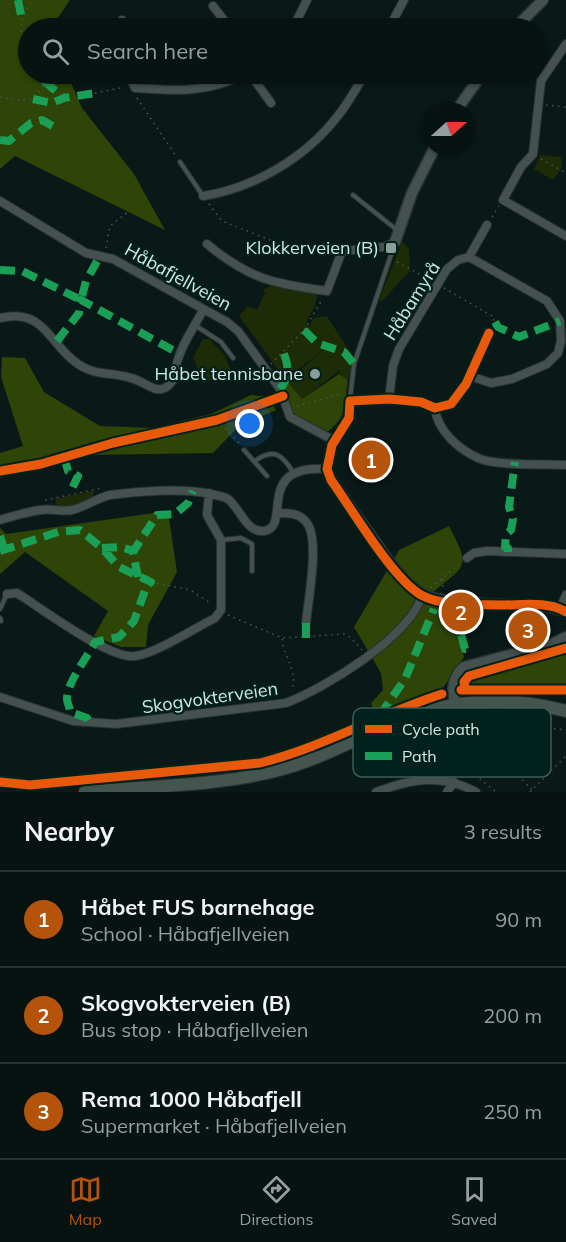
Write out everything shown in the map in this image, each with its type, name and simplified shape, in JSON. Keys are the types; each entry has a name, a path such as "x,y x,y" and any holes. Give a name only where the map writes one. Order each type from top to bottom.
{"main road":[{"path":"441,708 455,704 508,701 549,708"},
{"path":"551,708 566,711"},
{"path":"85,792 231,779 273,772 319,758 353,743"}],"street":[{"path":"298,18 307,0"},
{"path":"394,18 404,0"},
{"path":"525,18 543,0"},
{"path":"213,6 222,18"},
{"path":"548,71 566,44"},
{"path":"133,84 135,88 183,92 221,84"},
{"path":"256,84 271,103"},
{"path":"203,196 221,193 255,181 309,145 337,117 358,84"},
{"path":"462,102 475,84"},
{"path":"541,84 533,154 521,167 503,200 566,236"},
{"path":"207,244 225,260 264,281 327,291 342,251 384,247 395,242 411,193 430,156"},
{"name":"Håbafjellveien","path":"0,201 86,253 113,259 238,332 280,389 290,417 333,440"},
{"path":"469,257 487,225"},
{"name":"Håbamyrå","path":"389,399 393,366 399,349 447,269 458,260 469,257 547,301 563,321 558,353 547,364 501,382 491,382 470,375"},
{"path":"0,318 15,316 34,321 49,332 70,357 96,373 128,376 157,389 163,389 172,381 180,354 203,310"},
{"path":"489,333 462,393 451,404 435,408 421,402 348,398 350,418 333,440 327,469 331,480 388,560 405,581 422,595 446,601 563,610 566,595"},
{"path":"435,408 439,425 457,444 479,459 566,465"},
{"path":"0,520 43,509 68,511 82,508 108,496 193,491 227,499 256,531 273,527 277,513 279,488 294,474 312,468 327,469"},
{"path":"7,594 17,593 106,649 126,657 151,651 215,618 221,610 221,540 207,515 209,494"},
{"path":"277,513 292,513 303,519 313,538 306,623"},
{"path":"467,558 474,553 487,551 566,554"},
{"name":"Skogvokterveien","path":"0,697 73,721 117,724 286,703 313,693 402,627 418,609 422,595"},
{"path":"455,704 452,691 455,678 464,667 552,645 566,638"},
{"path":"376,792 421,779 454,782 476,792"},
{"path":"447,792 454,782"}],"lane":[{"path":"180,162 203,196"},
{"path":"353,195 398,231"},
{"path":"348,398 354,364 395,242"},
{"path":"318,248 342,251"},
{"path":"195,326 221,342 233,358"},
{"path":"244,450 267,476"},
{"path":"255,461 266,453 277,453 286,459 294,474"},
{"path":"221,540 241,538 252,544 252,571"},
{"path":"0,609 7,594"}],"path":[{"path":"23,18 31,0"},
{"path":"0,97 19,100 33,99 43,84"},
{"path":"95,93 120,88"},
{"path":"135,88 140,102 180,162"},
{"path":"538,104 566,107"},
{"path":"533,154 566,173"},
{"path":"203,196 222,221 270,240 318,248"},
{"path":"487,225 503,200"},
{"path":"100,256 109,244 110,226 129,211"},
{"path":"391,259 494,317 495,322 489,333"},
{"path":"266,370 304,330 327,291"},
{"path":"284,405 299,406 335,394 348,398"},
{"path":"207,423 227,417"},
{"path":"217,420 220,426 233,434 244,450"},
{"path":"422,595 467,558"},
{"path":"442,578 443,593"},
{"path":"151,582 190,590 252,627 282,638 344,634 350,637 365,656"},
{"path":"282,638 283,651 291,662 294,686 286,703"},
{"path":"551,728 566,730"},
{"path":"551,771 566,756"},
{"path":"477,777 496,792"},
{"path":"518,777 531,791 545,777"}],"green space":[{"path":"0,0 70,0 58,18 18,18 18,84 71,84 82,108 134,174 165,230 15,156 0,169"},
{"path":"540,155 562,157 561,169 553,180 534,169"},
{"path":"402,242 409,248 410,271 382,301 379,300"},
{"path":"270,286 317,294 315,306 306,323 309,326 314,318 327,316 353,357 348,380 339,374 341,370 302,399 287,381 326,348 285,379 239,316 248,306 257,310 265,293 263,290"},
{"path":"203,339 209,339 224,354 231,371 203,383 193,357"},
{"path":"2,357 25,358 44,392 100,426 153,428 211,414 251,395 269,397 276,410 240,425 213,453 90,455 0,478 0,453 23,446 1,377"},
{"path":"339,374 348,380 344,410 342,416 326,433 301,420 284,400 287,381 302,399"},
{"path":"95,490 91,500 74,506 57,506 55,499"},
{"path":"168,511 177,572 148,625 146,647 121,647 94,636 108,611 25,552 0,574 0,528 6,534"},
{"path":"449,526 461,551 462,565 452,577 431,594 455,620 464,657 439,694 394,708 373,708 371,703 383,690 381,673 354,627 399,550"},
{"path":"566,651 566,687 547,684 468,686 468,679"}],"marked path":[{"path":"18,0 22,18"},
{"path":"48,84 64,98"},
{"path":"33,99 52,103 64,98 95,93"},
{"path":"0,140 9,141 31,123 42,120 58,129"},
{"path":"0,270 22,271 81,300 86,281 100,256"},
{"path":"57,341 79,313 81,300 180,354"},
{"path":"495,322 498,327 519,337 560,321"},
{"path":"304,330 317,343 344,352 354,364"},
{"path":"280,389 286,380 288,371 283,351"},
{"path":"64,457 68,471 78,476 70,493"},
{"path":"508,552 508,548 505,547 506,534 511,530 513,519 509,507 515,462"},
{"path":"138,577 133,552 157,515 175,514 188,503 193,491"},
{"path":"0,551 58,532 80,530 102,548 119,567 151,582 147,585 134,621 119,637 95,642 70,685 67,699 70,712 87,718 90,723"},
{"path":"0,536 4,549"},
{"path":"102,548 120,547 134,551"},
{"path":"385,708 405,679 434,609"},
{"path":"455,613 465,649 470,648"},
{"path":"306,623 306,638"}],"cycle path":[{"path":"489,333 466,384 451,404 435,408 421,402 389,399 350,401 349,418 332,445 327,469 331,480 385,559 421,595 450,603 544,605 566,612"},
{"path":"0,471 41,464 113,443 217,420 283,396"},
{"path":"465,688 464,682 469,676 566,648"},
{"path":"461,690 566,690"},
{"path":"404,708 442,694"},
{"path":"0,782 30,785 260,763 307,748 353,729"}],"place":[{"name":"Klokkerveien (B)","path":"391,248"},
{"name":"Håbet tennisbane","path":"315,374"},
{"name":"Håbet FUS barnehage","path":"371,460"},
{"name":"Skogvokterveien (B)","path":"461,612"},
{"name":"Rema 1000 Håbafjell","path":"528,630"}]}
